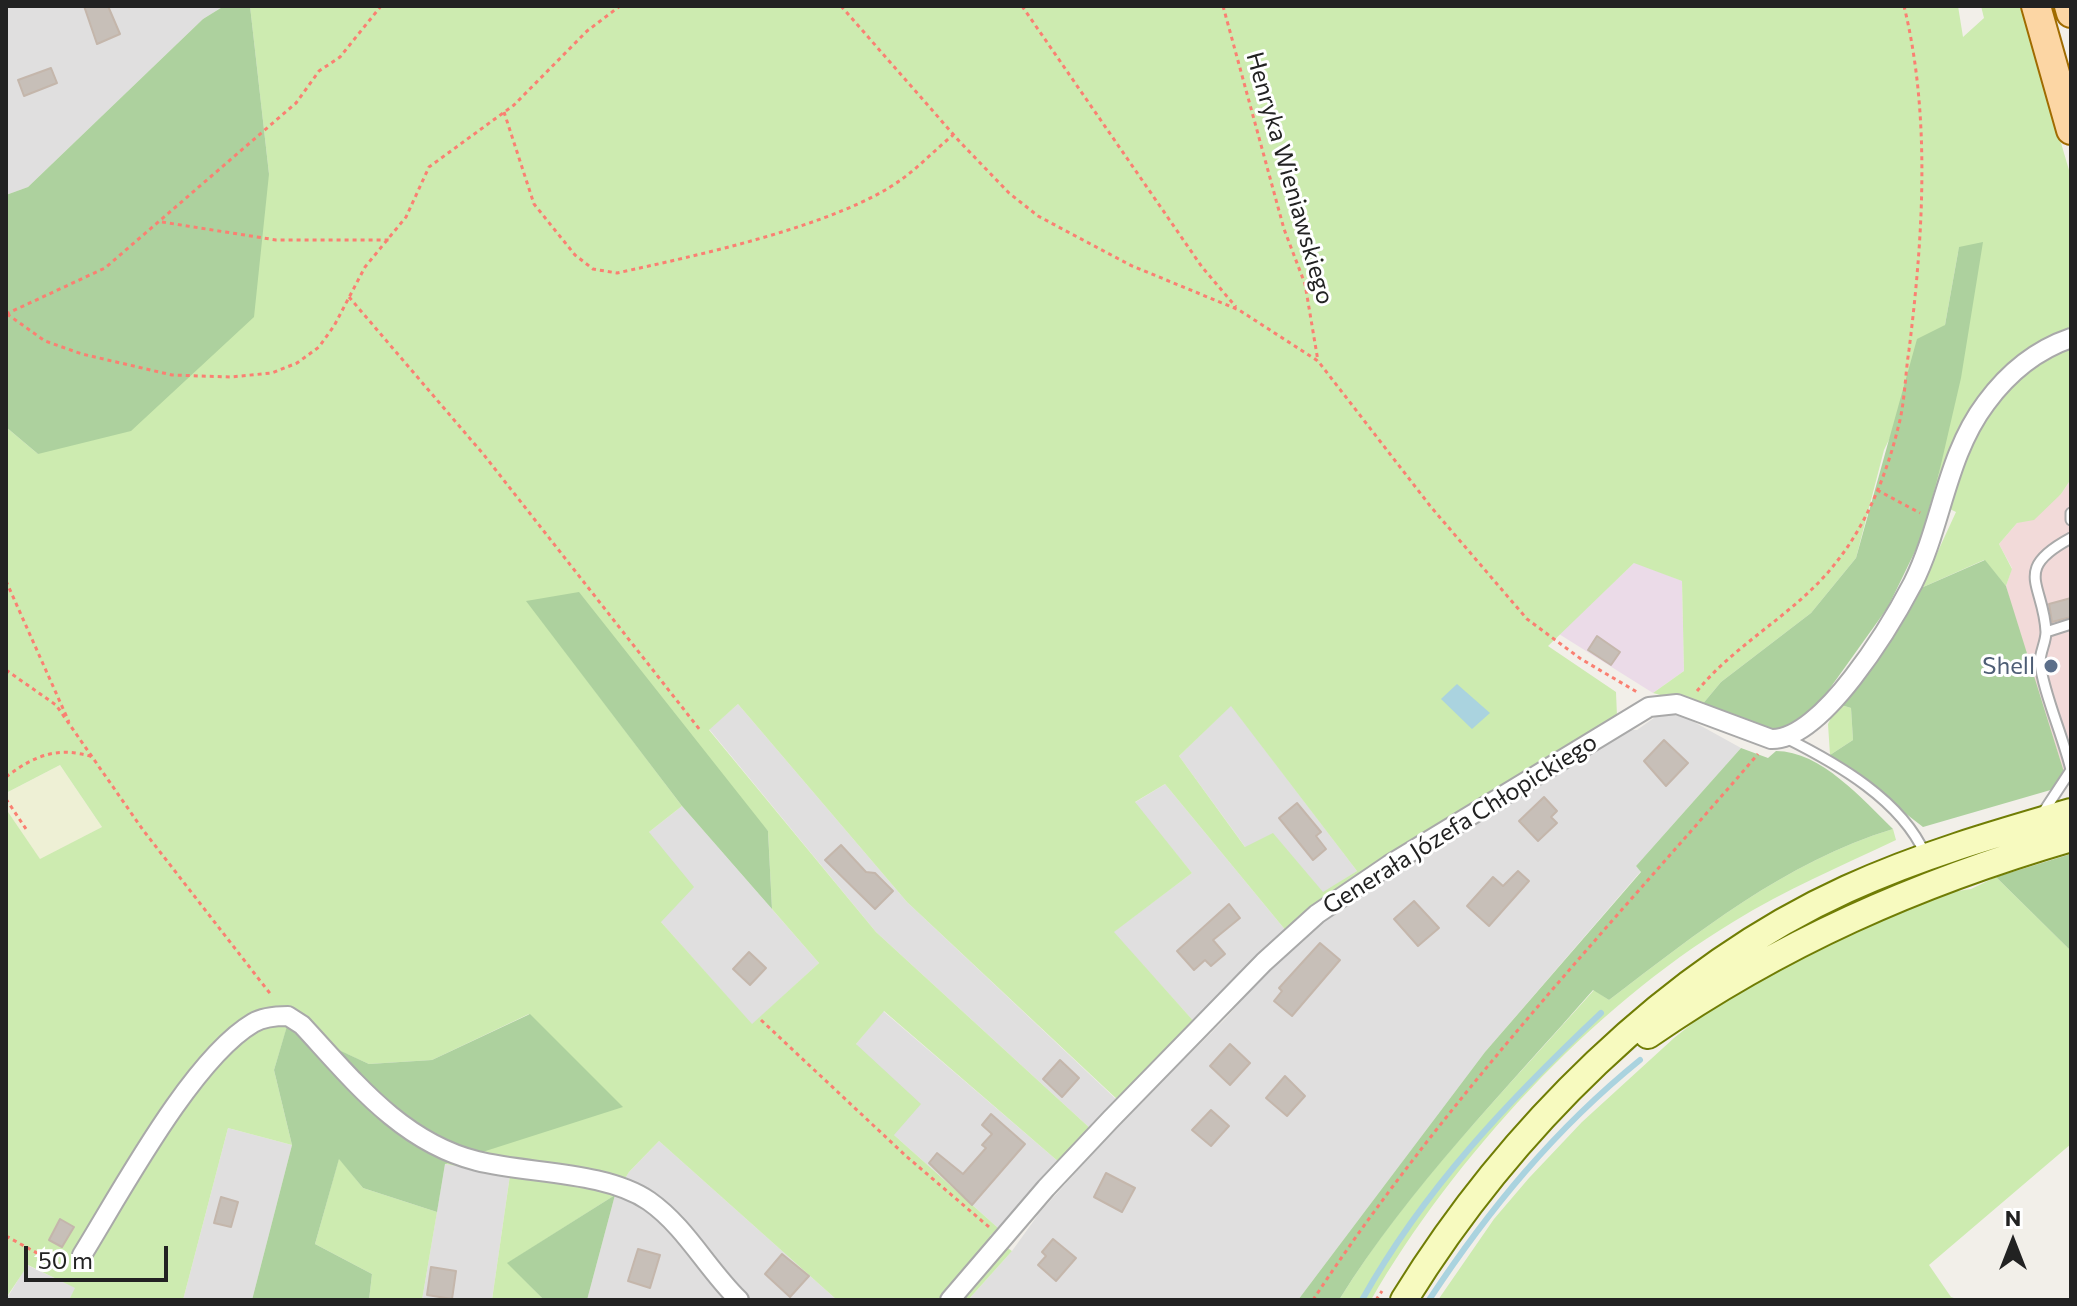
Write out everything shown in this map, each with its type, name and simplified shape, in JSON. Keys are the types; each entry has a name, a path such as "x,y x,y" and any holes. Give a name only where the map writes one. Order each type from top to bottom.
{"main road":[{"path":"2036,6 2071,130"},
{"path":"2069,6 2071,13"},
{"path":"1404,1300 1463,1213 1507,1158 1636,1025 1739,949 1846,889 1927,857 2071,812"},
{"path":"1588,1074 1723,986 1811,938 1935,880 2071,838"}],"street":[{"path":"1657,704 1684,706 1779,739 1809,726 1848,685 1913,583 1937,522 1949,476 1985,404 2016,368 2052,345 2071,338"},
{"name":"Generała Józefa Chłopickiego","path":"950,1300 1111,1119 1264,962 1317,914 1518,785 1657,704"},
{"path":"82,1255 186,1091 214,1058 255,1021 288,1016 302,1025 391,1116 434,1146 476,1161 619,1187 648,1200 672,1221 739,1300"}],"lane":[{"path":"2071,513 2071,520"},
{"path":"2037,822 2071,770 2068,745 2040,661 2046,632 2034,585 2035,568 2071,538"},
{"path":"2046,632 2071,624"},
{"path":"1779,739 1830,760 1900,816 1918,837 1927,857"}],"path":[{"path":"6,314 105,268 296,103 319,71 340,57 381,6"},
{"path":"6,314 45,341 82,354 172,375 230,377 272,373 297,363 319,347 365,267 406,217 429,167 504,112 587,31 620,6"},
{"path":"841,6 953,135 1009,193 1038,216 1130,265 1239,310 1318,361 1431,507 1527,619 1581,659 1657,704"},
{"path":"1022,6 1202,267 1239,310"},
{"name":"Henryka Wieniawskiego","path":"1223,6 1284,229 1305,284 1318,361"},
{"path":"1684,706 1720,663 1810,593 1840,559 1877,490 1899,427 1914,306 1921,148 1916,54 1904,6"},
{"path":"504,112 534,204 575,255 593,269 617,273 771,233 842,209 901,180 953,135"},
{"path":"161,222 276,240 389,240"},
{"path":"349,297 484,455 700,730"},
{"path":"1877,490 1937,522"},
{"path":"6,581 57,689 70,725"},
{"path":"6,670 56,705 201,906 288,1016"},
{"path":"1313,1300 1406,1168 1495,1053 1779,739"},
{"path":"6,777 50,751 71,750 93,757"},
{"path":"6,799 28,832"},
{"path":"761,1020 906,1156 1003,1239"},
{"path":"6,1236 57,1264 82,1255"}],"shaded area":[{"path":"6,6 224,6 203,19 28,187 6,195"},
{"name":"Shell","path":"2071,479 2071,779 2066,779 2006,586 2012,568 1999,544 2017,523 2061,494"},
{"path":"1635,562 1682,581 1684,671 1653,693 1559,634"},
{"path":"738,704 907,902 1119,1102 1092,1130 876,932 709,729"},
{"path":"1231,705 1357,871 1323,893 1273,834 1246,848 1179,756"},
{"path":"1668,713 1685,717 1741,748 1636,866 1641,871 1485,1052 1298,1300 968,1300 1012,1251 1040,1212 1123,1120 1226,1018 1273,964 1326,917 1394,871 1627,730 1637,730 1658,715"},
{"path":"1165,784 1287,932 1197,1025 1113,932 1192,873 1134,803"},
{"path":"682,806 819,963 752,1025 661,922 649,832"},
{"path":"883,1011 1060,1163 998,1228 894,1135 856,1044"},
{"path":"228,1128 292,1145 252,1300 183,1300"},
{"path":"659,1141 837,1300 587,1300 615,1195 629,1172"},
{"path":"445,1164 510,1175 492,1300 422,1300"},
{"path":"27,1265 76,1288 69,1300 6,1300"}],"green space":[{"path":"224,6 250,6 269,174 254,317 131,431 38,454 6,427 6,195 28,187 203,19"},
{"path":"250,6 1958,6 1963,37 1984,18 1981,6 2021,6 2071,177 2071,328 2047,340 2071,347 2071,479 2061,494 2034,520 2017,523 1999,544 2012,569 2006,586 1984,560 1921,588 1956,512 1930,499 1939,473 1959,247 1945,325 1884,450 1856,558 1811,613 1721,682 1701,706 1653,693 1684,671 1682,581 1634,563 1548,646 1616,692 1617,716 1510,780 1313,908 1287,932 1165,784 1135,802 1192,873 1114,932 1197,1025 1120,1102 907,902 738,704 709,730 876,932 1092,1130 1060,1163 884,1011 856,1044 921,1104 894,1135 998,1228 990,1236 1012,1251 968,1300 837,1300 659,1141 629,1172 615,1195 508,1263 544,1300 492,1300 510,1175 445,1164 529,1014 432,1060 369,1064 287,1027 274,1070 292,1145 228,1128 183,1300 69,1300 75,1288 28,1265 6,1298 6,809 40,859 102,827 60,765 6,793 6,427 38,454 269,174","holes":["527,601 768,831 772,909 819,963 752,1024 661,922 694,887 649,832 682,806","1231,706 1357,871 1323,892 1273,833 1245,847 1179,756"]},
{"path":"1983,242 1961,378 1939,473 1921,539 1888,607 1823,698 1790,728 1770,732 1701,706 1721,682 1811,613 1856,558 1917,339 1945,325 1959,247"},
{"path":"1985,560 2006,586 2064,772 2054,789 1923,827 1830,755 1853,740 1851,708 1838,704 1889,638 1921,588"},
{"path":"579,592 768,831 772,909 682,806 526,601"},
{"path":"1838,704 1851,708 1853,740 1830,755 1828,724"},
{"path":"1741,748 1768,758 1776,751 1809,759 1840,779 1893,829 1815,860 1779,880 1709,925 1609,1000 1593,990 1427,1178 1339,1300 1298,1300 1485,1052 1641,872 1636,866"},
{"path":"60,765 102,827 40,860 6,809 6,793"},
{"path":"1893,829 1896,840 1753,910 1680,957 1628,997 1578,1042 1484,1140 1404,1246 1371,1300 1339,1300 1427,1178 1594,990 1609,1000 1709,925 1779,880 1853,843"},
{"path":"2071,854 2071,951 1996,877"},
{"path":"1996,877 2071,951 2071,1144 1929,1265 1951,1297 1960,1300 1438,1300 1494,1219 1582,1122 1674,1038 1737,988 1938,894 1971,889"},
{"path":"530,1014 623,1107 445,1164 437,1212 363,1188 339,1159 315,1244 372,1274 369,1300 252,1300 292,1145 274,1070 287,1026 369,1064 432,1060"},
{"path":"339,1158 363,1188 437,1212 422,1300 369,1300 372,1274 315,1244"},
{"path":"615,1195 587,1300 544,1300 507,1263"}],"water":[{"path":"1457,684 1490,713 1472,729 1441,699"}],"building":[{"path":"84,6 108,6 120,34 97,44"},
{"path":"51,68 57,83 24,96 18,80"},
{"path":"2071,598 2071,617 2052,622 2049,604"},
{"path":"1597,636 1620,652 1611,665 1588,650"},
{"path":"1664,740 1688,763 1666,786 1644,761"},
{"path":"1544,797 1557,811 1551,817 1557,823 1538,841 1519,821"},
{"path":"1297,803 1321,832 1316,836 1326,849 1313,860 1279,818"},
{"path":"841,845 866,872 875,873 893,891 875,909 825,860"},
{"path":"1518,871 1529,881 1489,926 1467,906 1493,877 1503,886"},
{"path":"1414,901 1439,928 1418,946 1394,919"},
{"path":"1229,904 1240,918 1213,940 1225,954 1211,966 1205,960 1194,970 1177,951"},
{"path":"1320,943 1340,960 1292,1016 1274,1001 1282,991 1279,988"},
{"path":"749,952 766,968 750,985 733,969"},
{"path":"1230,1044 1250,1063 1230,1085 1210,1066"},
{"path":"1060,1060 1079,1078 1062,1097 1043,1079"},
{"path":"1285,1076 1305,1096 1287,1116 1266,1098"},
{"path":"1211,1110 1229,1126 1211,1146 1192,1130"},
{"path":"991,1114 1025,1144 972,1205 929,1163 937,1153 963,1174 986,1148 982,1145 992,1134 982,1125"},
{"path":"1106,1173 1135,1188 1122,1212 1094,1197"},
{"path":"221,1197 238,1202 231,1227 214,1223"},
{"path":"60,1219 74,1227 62,1247 49,1240"},
{"path":"1053,1239 1076,1258 1056,1281 1038,1265 1046,1256 1042,1252"},
{"path":"638,1249 660,1255 650,1288 628,1281"},
{"path":"782,1254 809,1276 790,1297 765,1274"},
{"path":"431,1267 456,1271 452,1299 427,1295"}],"waterway":[{"path":"1362,1300 1386,1259 1470,1148 1601,1013"},
{"path":"1429,1300 1475,1234 1525,1172 1580,1114 1640,1060"}],"place":[{"name":"Shell","path":"2051,666"}]}
